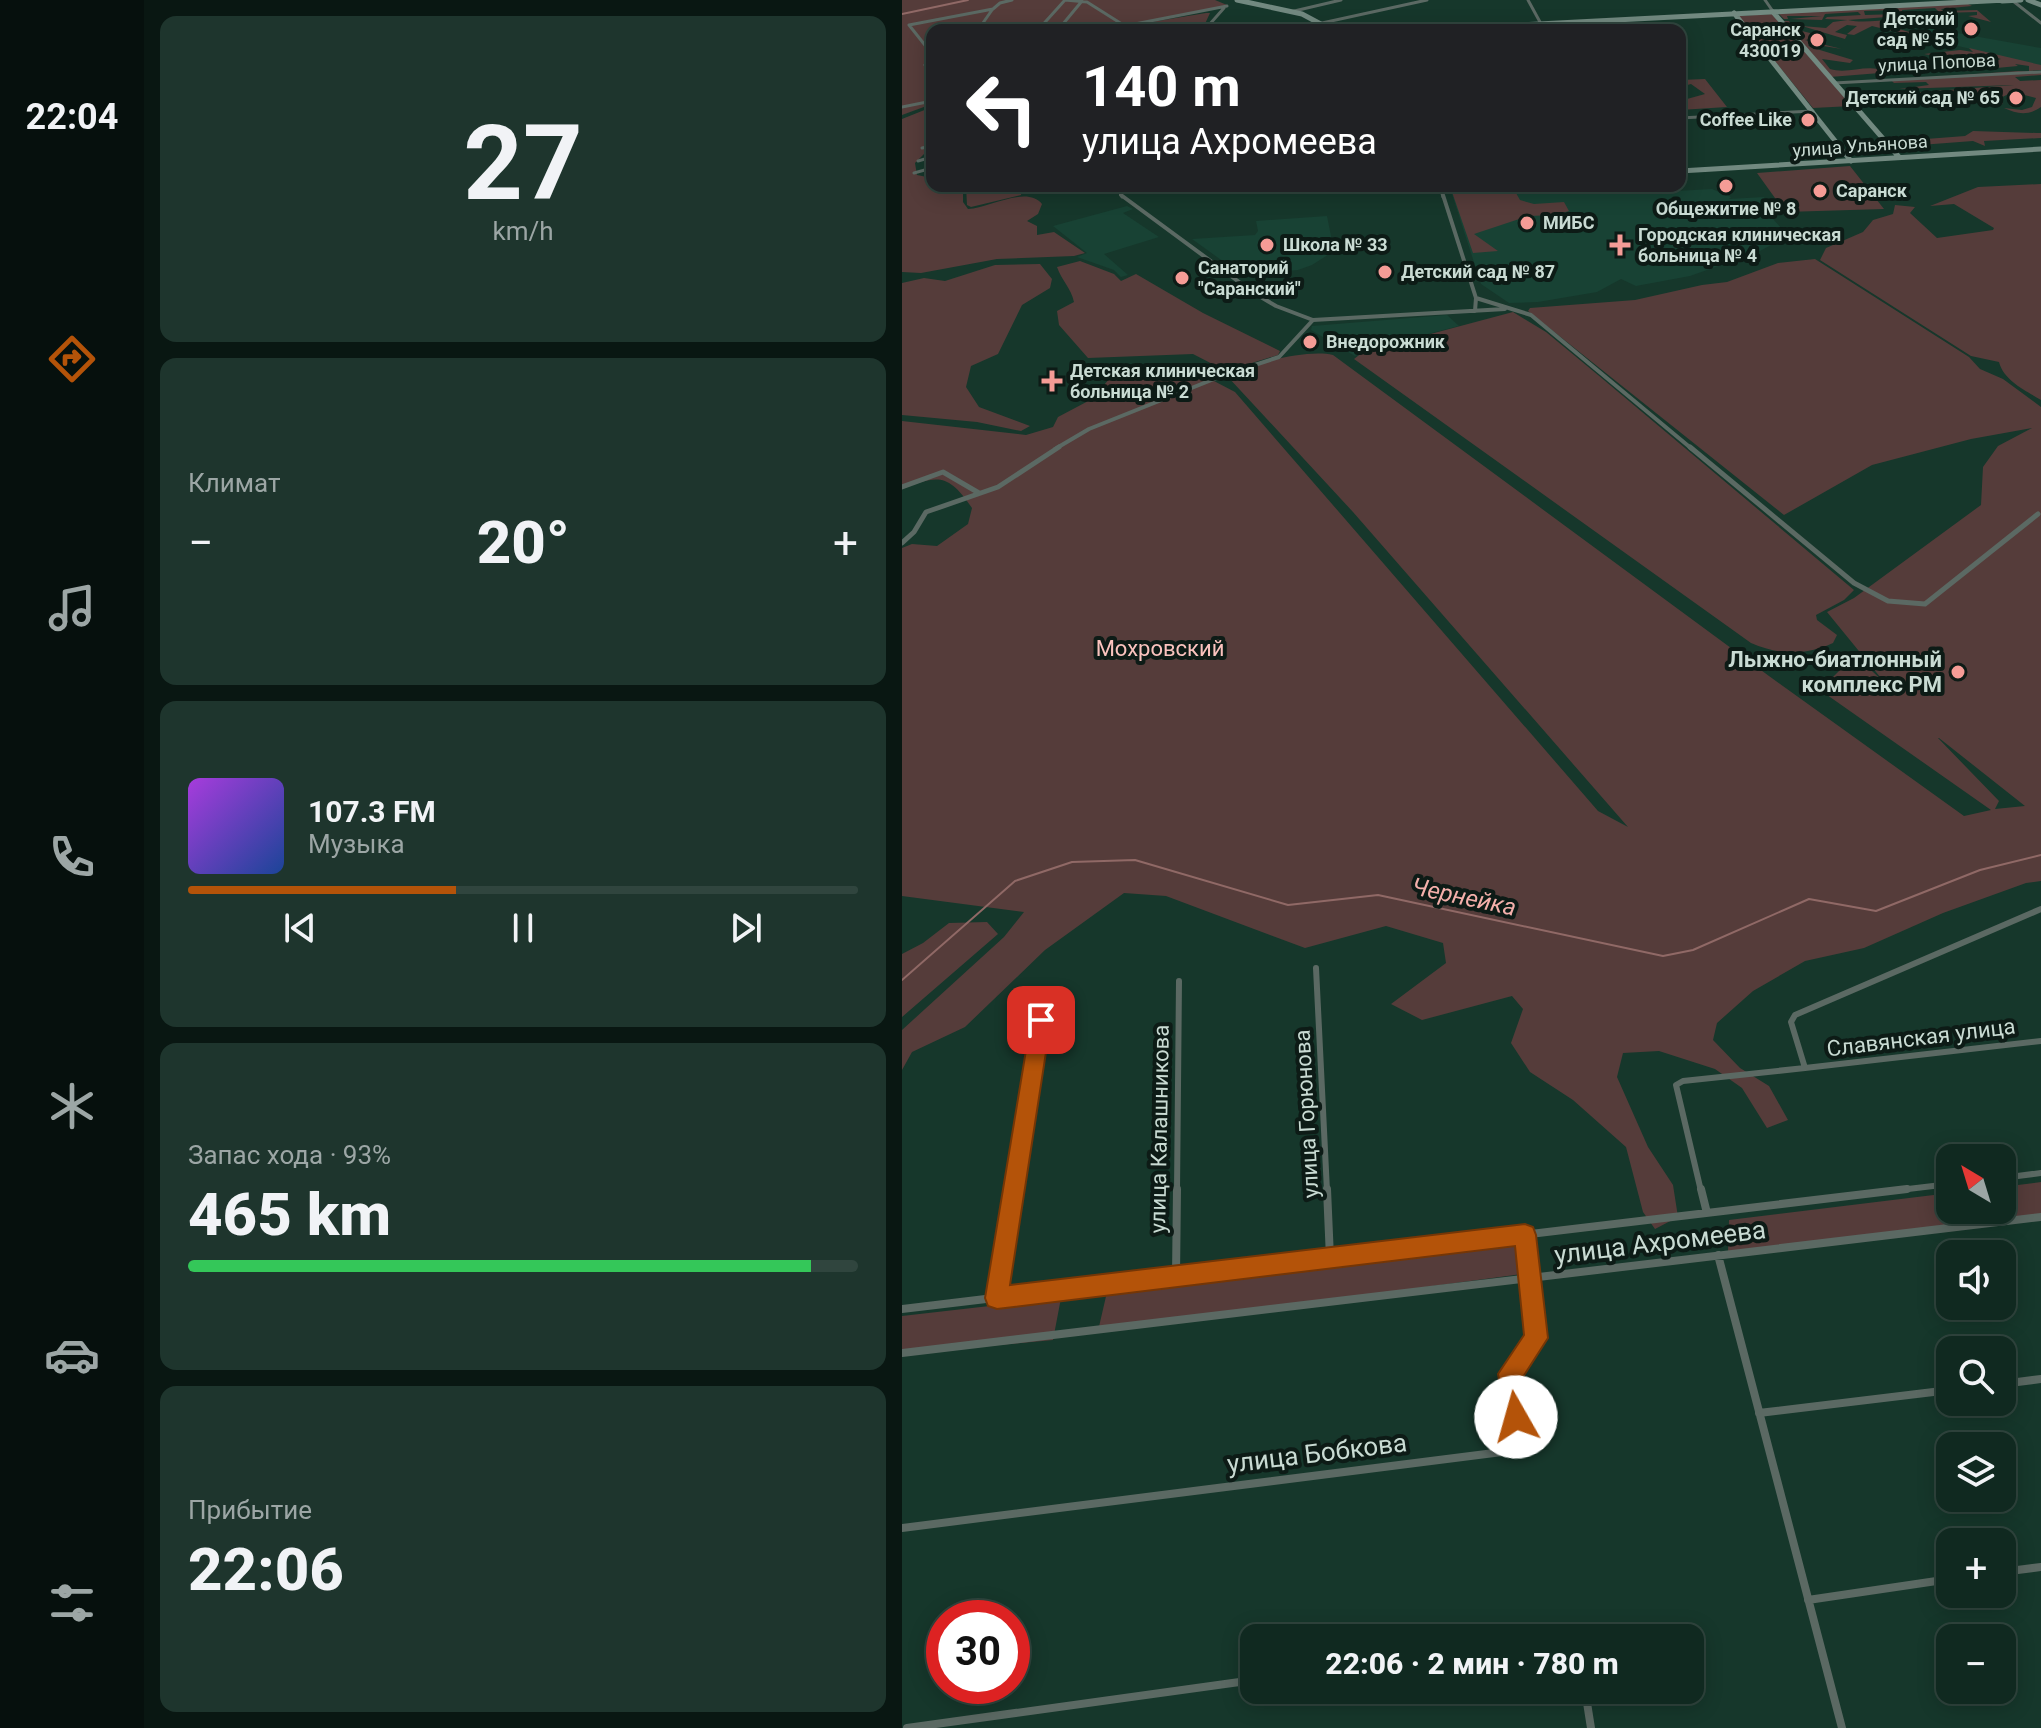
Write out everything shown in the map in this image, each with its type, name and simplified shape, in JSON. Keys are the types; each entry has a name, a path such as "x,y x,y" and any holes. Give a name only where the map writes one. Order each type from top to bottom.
{"main road":[{"path":"1237,0 1324,23"},
{"path":"1523,24 1945,1 2021,0"},
{"path":"2028,0 2041,5"},
{"path":"1773,11 1899,157"},
{"path":"1734,13 1851,161"},
{"path":"1517,24 1540,23"},
{"name":"улица Ульянова","path":"1686,171 2041,149"}],"street":[{"path":"983,24 1000,3 1012,0"},
{"path":"1043,24 1065,0 1082,1 1122,24"},
{"path":"1290,12 1341,0"},
{"path":"1319,24 1427,0"},
{"path":"1528,0 1540,23"},
{"path":"1765,0 1773,11"},
{"path":"1063,24 1082,1"},
{"path":"2013,1 2041,23"},
{"path":"1135,24 1227,6 1210,24"},
{"path":"926,47 909,25 993,9"},
{"name":"улица Попова","path":"1834,83 2041,72"},
{"path":"902,107 926,102"},
{"path":"1686,118 1813,111"},
{"path":"922,148 926,147"},
{"path":"918,161 926,159"},
{"path":"914,173 926,170"},
{"path":"1120,192 1121,196 1254,293 1276,306 1313,320 1513,308"},
{"path":"1442,192 1476,298 1475,311"},
{"path":"1476,298 1513,308 1537,320 1854,583 1885,601 1925,604 2038,514"},
{"path":"902,543 914,532 926,512 998,487 1029,464 1089,429 1224,375 1279,357 1313,320"},
{"path":"902,487 943,472 979,493"},
{"path":"1805,1068 1791,1022 1795,1015 2041,909"},
{"name":"улица Горюнова","path":"1316,968 1330,1258"},
{"name":"улица Калашникова","path":"1176,1277 1179,981"},
{"path":"997,1298 1045,989"},
{"name":"Славянская улица","path":"1707,1213 1675,1091 1676,1085 1683,1081 2041,1041"},
{"path":"2016,1176 2041,1173"},
{"name":"улица Ахромеева","path":"902,1309 1936,1186"},
{"name":"улица Ахромеева","path":"902,1353 2041,1217"},
{"name":"улица Бобкова","path":"902,1528 1502,1452 1514,1447 1518,1439 1511,1374 1536,1338 1525,1235"},
{"path":"1718,1255 1842,1728"},
{"path":"2016,1382 2041,1379"},
{"path":"1759,1413 1936,1392"},
{"path":"2016,1570 2041,1567"},
{"path":"1808,1600 1936,1581"},
{"path":"907,1728 1240,1682"},
{"path":"1587,1704 1591,1728"}],"shaded area":[{"path":"1929,28 2041,48 2041,66 1917,36"},
{"name":"Городская клиническая больница № 4","path":"1712,189 1731,197 1729,199 1764,197 1770,207 1764,209 1782,229 1784,238 1758,252 1690,276 1636,286 1621,279 1597,292 1538,302 1509,303 1481,284 1451,192 1686,192"},
{"path":"1127,206 1133,209 1123,213 1159,237 1104,254 1128,275 1121,277 1114,270 1077,257 1087,253 1053,226"},
{"name":"Школа № 33","path":"1327,216 1334,251 1298,270 1242,275 1192,239 1255,235 1258,231 1256,221"},
{"path":"1447,315 1459,326 1366,350 1355,356 1311,330 1312,326"}],"green space":[{"path":"902,0 1215,0 1227,5 1137,24 926,24 926,106 902,115"},
{"path":"1968,4 1972,6 1941,9 1977,10 1991,22 1968,16 1977,15 1977,12 1904,14 1938,11 1935,8 1902,10 1903,13 1897,10 1864,11 1865,15 1900,16 1825,19 1861,15 1858,12 1825,14 1822,20 1790,19 1822,16 1787,16 1788,19 1784,19 1778,13"},
{"path":"1206,13 1210,13 1205,24 1139,24"},
{"path":"1772,14 1852,106 1813,108 1738,16"},
{"path":"1904,20 1921,27 1889,23 1885,25 1913,33 1908,35 1872,26 1854,35 1847,34 1857,26 1847,25 1835,32 1847,35 1845,39 1802,26 1826,28 1833,22"},
{"path":"1784,21 1789,21 1794,29 1826,37 1805,40 1842,49 1811,44 1808,45 1810,47 1853,60 1850,63 1822,59 1830,69 1872,68 1880,73 1830,77"},
{"path":"1969,48 2041,65 2041,70 2029,71 2029,66 2015,64 2018,66 1964,71 1958,66 2001,59 1980,53 1984,57 1951,54 1976,61 1972,62 1924,54 1960,50 1973,52"},
{"path":"2041,72 2041,75 2015,77 2020,81 2041,80 2041,107 2032,112 2018,113 2004,108 2022,110 2032,107 2036,98 2013,92 1998,99 2003,104 1992,105 1925,93 1920,97 1955,106 1951,107 1895,94 2014,85 1899,89 1929,85 1926,82 1894,83 1891,80"},
{"path":"1705,79 1727,107 1686,110 1686,99 1705,94 1691,84 1686,85 1686,80"},
{"path":"926,109 926,152 915,163 917,175 926,177 926,192 963,192 963,202 968,209 1018,197 1035,199 1042,204 1038,214 1027,221 1037,226 1037,235 1054,232 1085,253 997,259 921,273 902,272 902,119"},
{"path":"1973,131 2041,133 2041,138 1984,141 1985,146 1973,141 1902,146 1900,141 1965,136"},
{"name":"Саранск","path":"1850,166 1884,209 1785,212 1757,173"},
{"path":"2041,184 2041,400 2010,380 1999,362 1971,356 1820,260 1826,248 1863,232 1873,220 1893,214 1895,205 1915,207 1910,213 1937,238 1993,230 1954,204 1930,206 1978,187"},
{"path":"966,192 1021,192 1021,195 971,207 967,205"},
{"path":"1452,192 1530,192 1516,193 1520,200 1534,204 1564,202 1569,211 1528,216 1474,234 1498,251 1473,253"},
{"name":"Мохровский","path":"1815,259 1969,357 1980,369 2003,379 2041,407 2041,881 2026,883 1943,913 1864,948 1805,961 1753,991 1717,1023 1713,1040 1740,1068 1769,1086 1788,1120 1767,1128 1742,1088 1715,1069 1659,1051 1623,1053 1617,1077 1648,1147 1673,1185 1678,1217 1655,1229 1643,1212 1626,1147 1573,1100 1530,1072 1511,1043 1523,1009 1512,996 1422,1020 1391,1004 1446,963 1443,943 1386,926 1305,948 1166,896 1124,893 1045,950 965,1027 912,1052 902,1070 902,1030 1004,937 1024,912 902,896 902,548 912,544 937,546 968,524 972,508 956,488 942,480 925,481 902,489 902,421 1026,435 1053,427 1058,417 1092,399 1116,371 1149,365 1188,365 1210,373 1214,381 1235,392 1598,811 1628,827 1353,512 1228,377 1279,358 1333,355 1964,816 1991,810 1820,690 1850,660 1860,660 1885,683 1827,612 1854,598 1981,505 1983,467 1998,446 2032,428 1971,439 1872,465 1784,515 1528,311 1530,308 1635,300 1727,282 1778,263","holes":["1939,738 2025,806 1995,809 1999,801"]},
{"path":"1080,261 1114,274 1121,281 1136,274 1203,313 1280,351 1278,355 1226,371 1193,354 1088,358 1059,325 1057,311 1074,302 1057,267"},
{"path":"1040,264 1052,279 1050,288 1022,305 998,354 971,366 966,387 979,407 1030,426 1021,431 977,422 902,415 902,283 924,278 945,281 995,265"},
{"path":"1513,312 1546,332 1854,590 1844,600 1816,615 1817,620 1837,635 1833,643 1792,652 1751,643 1354,359 1363,352"},
{"path":"987,922 998,934 902,1017 902,954 949,923"},
{"path":"2041,1182 2041,1217 2016,1220 2016,1185"},
{"path":"1936,1195 1936,1224 1980,1224 1728,1253 1729,1220"},
{"path":"1518,1242 1522,1274 1098,1331 1107,1292"},
{"path":"1061,1298 1053,1340 902,1354 902,1316"}],"waterway":[{"path":"902,14 968,0"},
{"name":"Чернейка","path":"902,980 1015,881 1072,862 1135,860 1288,905 1378,895 1663,956 1693,950 1809,899 1876,911 1980,870 2041,855"}],"place":[{"name":"Детский сад № 55","path":"1971,29"},
{"name":"Саранск 430019","path":"1817,40"},
{"name":"Детский сад № 65","path":"2016,98"},
{"name":"Coffee Like","path":"1808,120"},
{"name":"Общежитие № 8","path":"1726,186"},
{"name":"Саранск","path":"1820,191"},
{"name":"МИБС","path":"1527,223"},
{"name":"Школа № 33","path":"1267,245"},
{"name":"Городская клиническая больница № 4","path":"1620,245"},
{"name":"Детский сад № 87","path":"1385,272"},
{"name":"Санаторий \"Саранский\"","path":"1182,278"},
{"name":"Внедорожник","path":"1310,342"},
{"name":"Детская клиническая больница № 2","path":"1052,381"},
{"name":"Лыжно-биатлонный комплекс РМ","path":"1958,672"}],"route":[{"path":"1041,1020 997,1298 1525,1235 1536,1338 1512,1368 1516,1417"}]}
